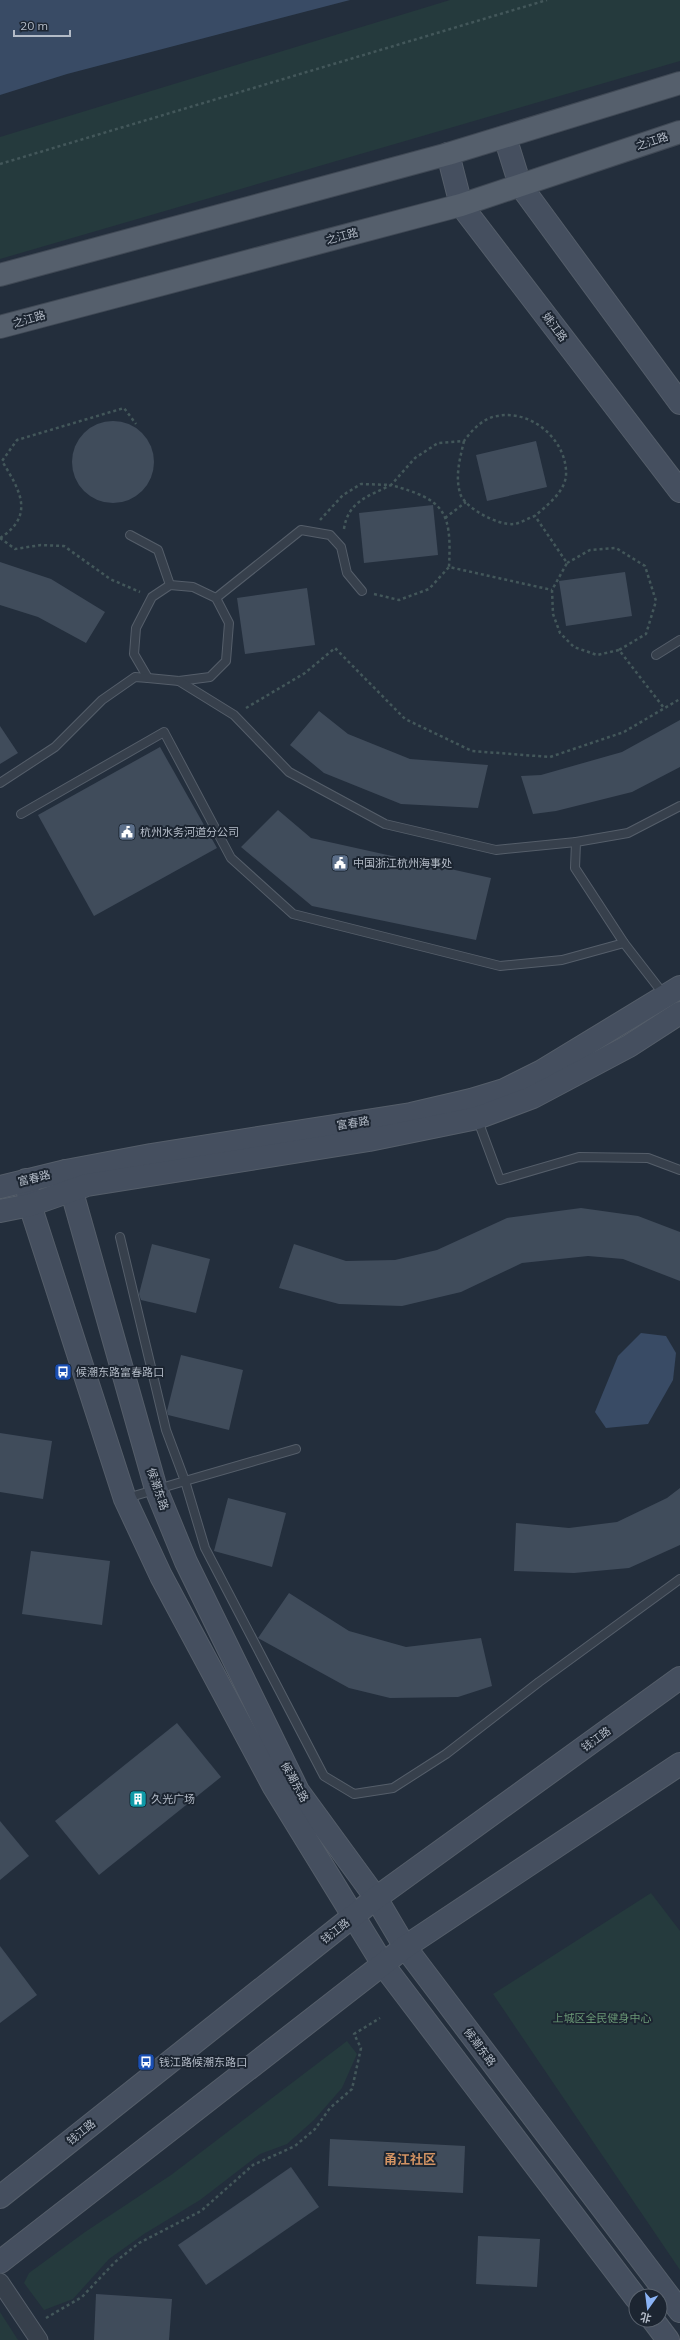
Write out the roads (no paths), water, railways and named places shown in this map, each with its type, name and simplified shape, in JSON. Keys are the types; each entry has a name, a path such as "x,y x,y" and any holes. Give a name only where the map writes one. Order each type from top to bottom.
{"main road":[{"path":"0,276 448,154 680,84"},
{"name":"之江路","path":"0,326 461,205 680,132"}],"street":[{"path":"505,137 520,185 680,403"},
{"name":"姚江路","path":"448,154 461,205 680,491"},
{"name":"富春路","path":"0,1186 26,1180 70,1180 87,1186 169,1171 369,1140 477,1118 533,1097 629,1046 674,1004"},
{"name":"富春路","path":"0,1211 30,1206 70,1180 151,1155 411,1114 471,1100 504,1090 674,1004"},
{"name":"候潮东路","path":"26,1180 30,1206 125,1499 160,1576 274,1787 384,1966 628,2288"},
{"name":"候潮东路","path":"70,1180 156,1489 186,1562 298,1791 376,1898 406,1947 680,2311"},
{"name":"钱江路","path":"0,2197 376,1898 680,1678"},
{"path":"0,2262 384,1966 406,1947 680,1764"},
{"path":"0,2282 34,2333"},
{"path":"659,2328 668,2340"}],"lane":[{"path":"216,598 301,530 330,536 341,547 347,573 362,591"},
{"path":"130,535 158,550 170,585"},
{"path":"0,784 55,746 102,700 135,677 179,681 210,677 226,661 229,623 216,598 193,587 170,585 152,597 136,628 134,654 148,678"},
{"path":"656,655 680,640"},
{"path":"179,681 234,715 289,772 385,824 496,850 576,842 628,833 680,806"},
{"path":"22,814 164,732 231,858 293,914 500,966 562,960 624,943"},
{"path":"576,842 575,868 624,943 674,1004"},
{"path":"477,1118 500,1180 579,1157 648,1158 680,1170"},
{"path":"120,1237 166,1430 205,1548 324,1776 354,1794 393,1788 446,1754 539,1682 680,1579"},
{"path":"125,1499 296,1449"}],"water":[{"path":"0,0 350,0 67,74 0,95"},
{"path":"641,1333 666,1336 676,1353 673,1380 648,1424 606,1428 595,1412 618,1356"}],"place":[{"name":"杭州水务河道分公司","path":"127,832"},
{"name":"中国浙江杭州海事处","path":"340,863"},
{"name":"候潮东路富春路口","path":"63,1372"},
{"name":"久光广场","path":"138,1799"},
{"name":"钱江路候潮东路口","path":"146,2062"}],"district":[{"name":"甬江社区","path":"410,2159"}],"park label":[{"name":"上城区全民健身中心","path":"602,2018"}]}
